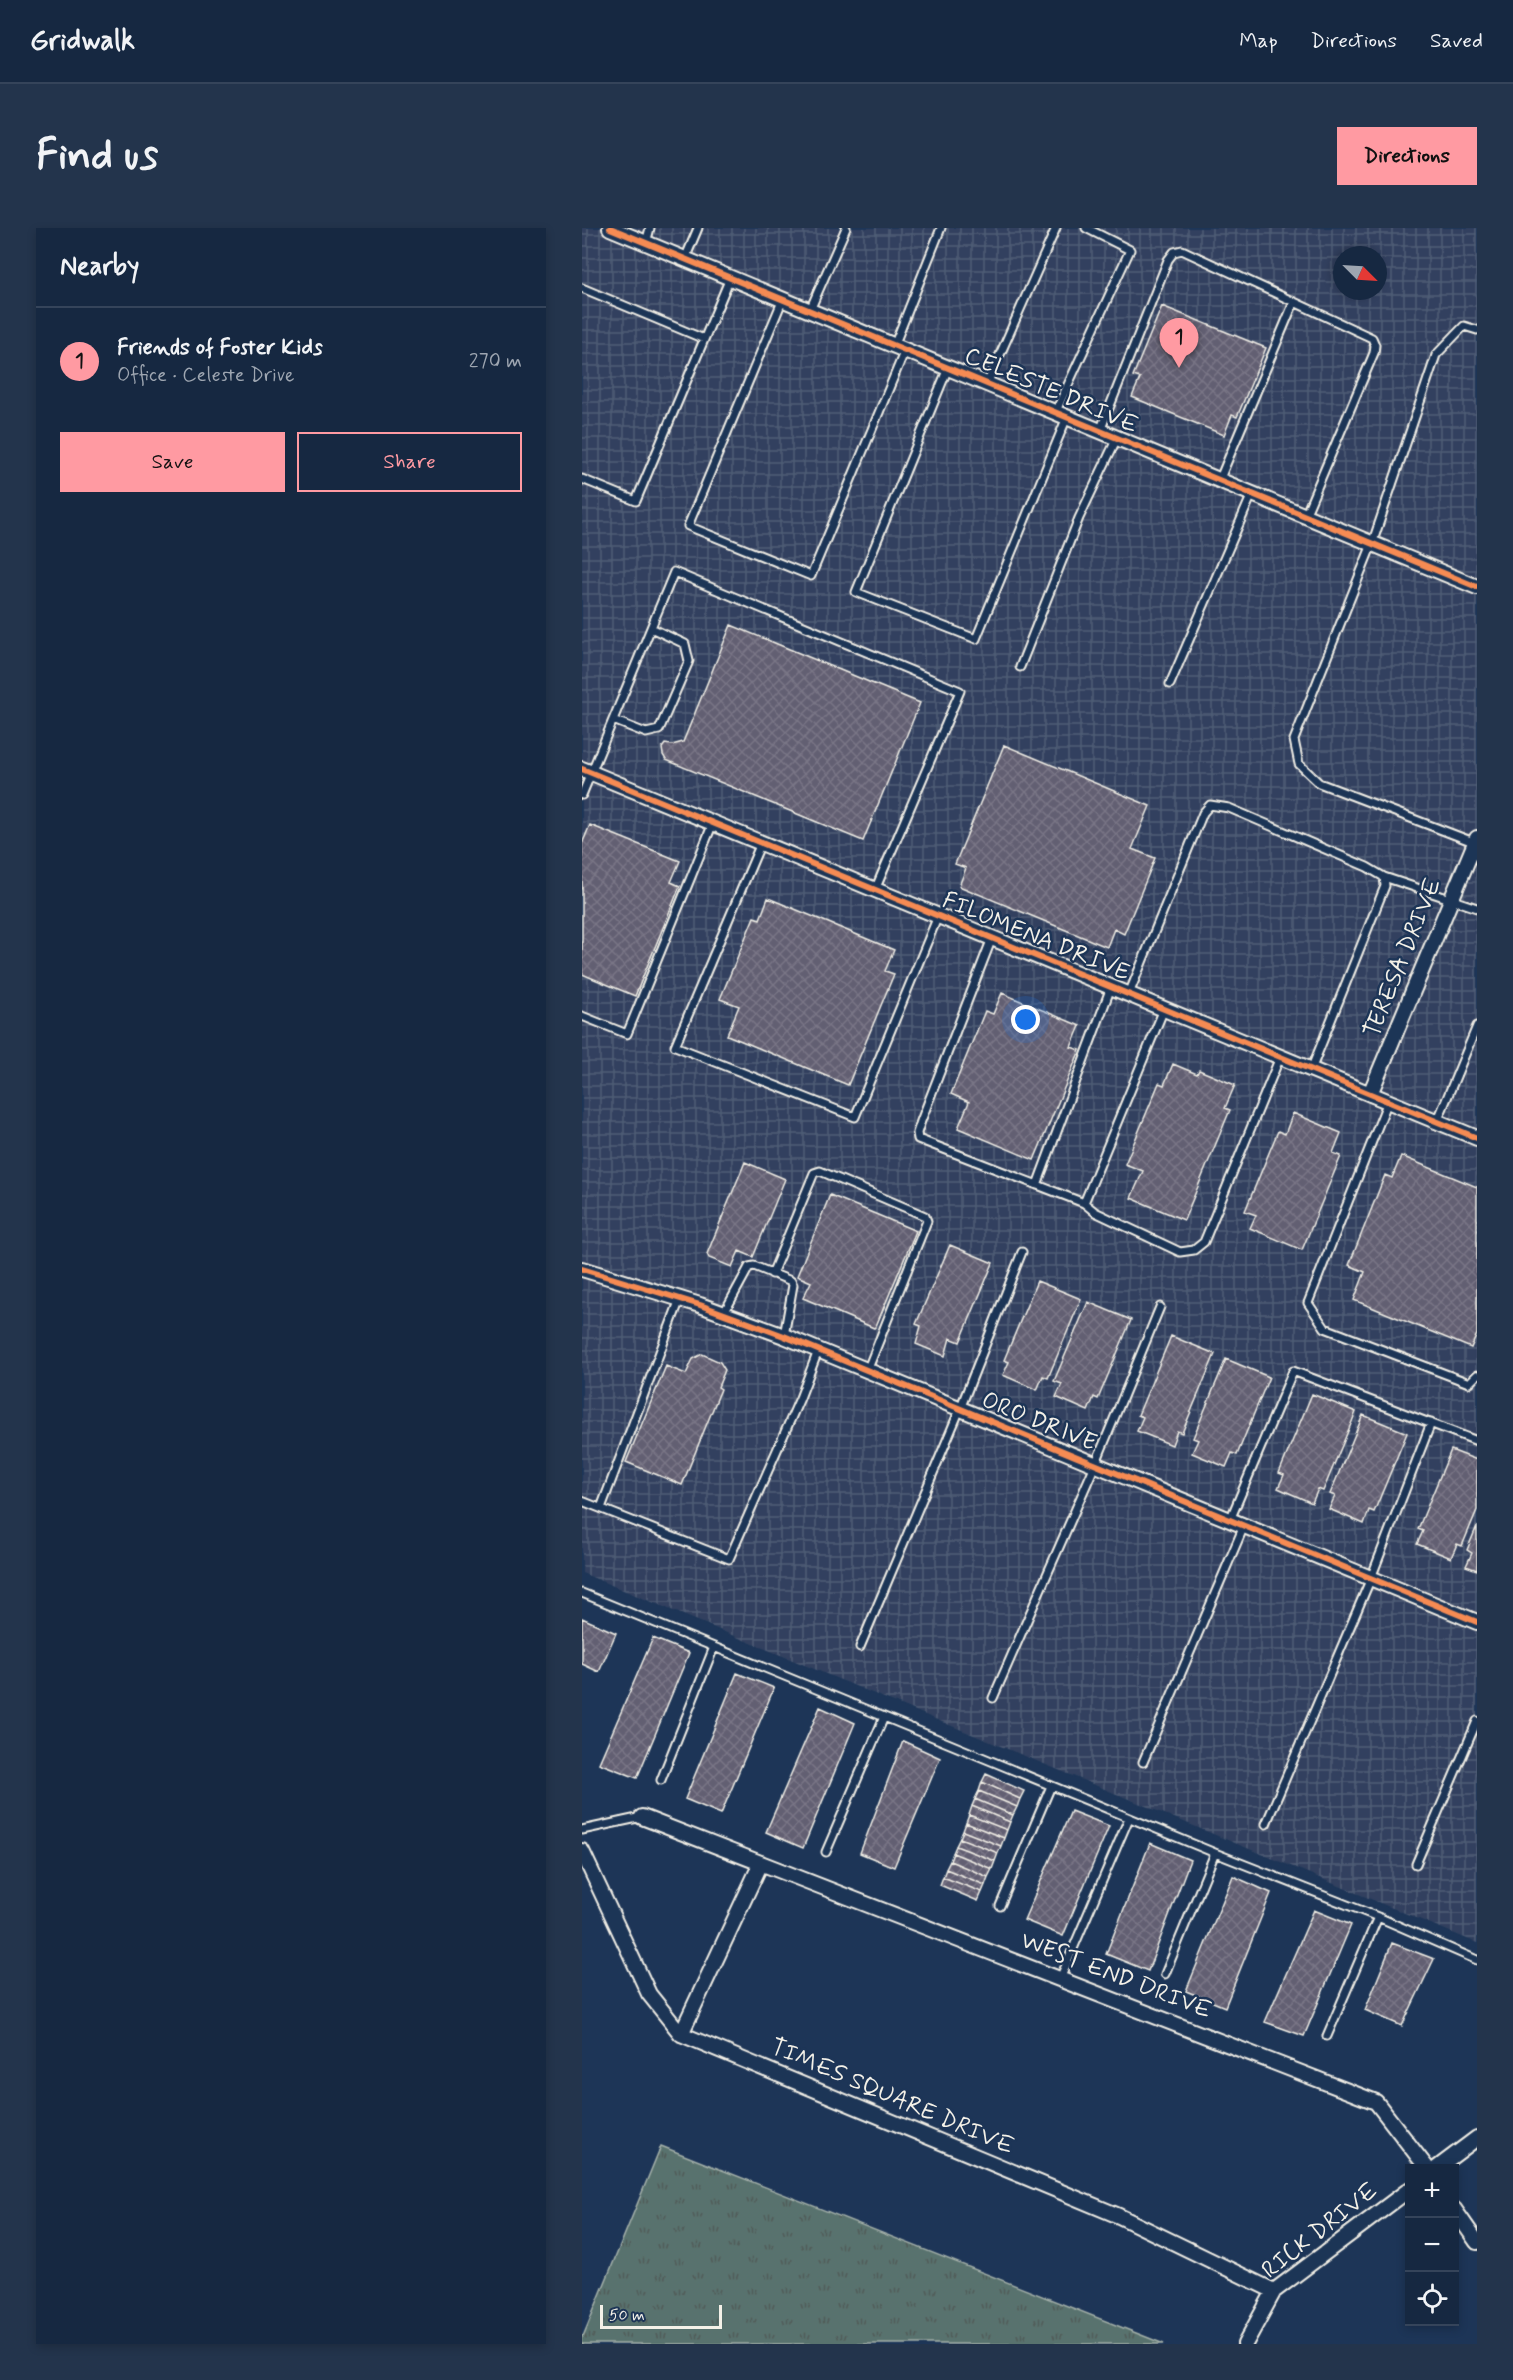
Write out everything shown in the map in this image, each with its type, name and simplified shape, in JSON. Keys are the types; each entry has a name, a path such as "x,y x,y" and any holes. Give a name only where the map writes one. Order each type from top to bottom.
{"street":[{"name":"CELESTE DRIVE","path":"610,228 1477,587"},
{"name":"FILOMENA DRIVE","path":"586,771 1477,1138"},
{"name":"TERESA DRIVE","path":"1371,1094 1476,842"},
{"name":"ORO DRIVE","path":"582,1269 724,1313 784,1336 1477,1622"},
{"name":"WEST END DRIVE","path":"642,1817 1376,2102 1423,2164"},
{"name":"TIMES SQUARE DRIVE","path":"582,1851 649,1994 681,2034 1119,2216 1274,2291"},
{"path":"681,2034 761,1863"},
{"path":"1443,2164 1477,2138"},
{"name":"RICK DRIVE","path":"1245,2344 1274,2291 1405,2193"},
{"path":"1459,2215 1477,2242"}],"lane":[{"path":"646,243 650,228"},
{"path":"685,259 699,228"},
{"path":"810,310 846,228"},
{"path":"783,299 688,526 811,576 899,348 941,228"},
{"path":"987,384 1056,228"},
{"path":"948,368 856,592 976,639 1061,415 1130,250 1086,228"},
{"path":"1100,431 1168,260 1174,252 1182,250 1372,338 1375,345 1374,353 1305,516"},
{"path":"582,479 636,501 730,278"},
{"path":"582,288 704,339"},
{"path":"1220,481 1294,302"},
{"path":"1476,842 1319,783 1299,764 1294,740 1372,544 1436,355 1464,326 1477,330"},
{"path":"1020,667 1079,518 1117,438"},
{"path":"1170,684 1252,494"},
{"path":"582,795 586,771 613,720 674,572 960,691 875,890"},
{"path":"613,720 646,734 660,730 689,662 685,644 651,628"},
{"path":"1129,994 1203,813 1210,806 1229,808 1367,867 1384,877 1477,908"},
{"path":"582,1016 627,1034 713,823"},
{"path":"761,843 675,1046 855,1117 938,916"},
{"path":"1311,1070 1385,886 1384,877"},
{"path":"992,938 917,1133 918,1139 1084,1203 1095,1212 1180,1252 1194,1250 1204,1242 1280,1057"},
{"path":"1037,1185 1112,987"},
{"path":"1084,1203 1164,1009"},
{"path":"1437,1122 1477,1026"},
{"path":"1388,1101 1308,1303 1325,1328 1468,1383 1477,1375"},
{"path":"772,1274 814,1173 820,1171 925,1215 927,1221 867,1371"},
{"path":"860,1647 960,1409 1022,1252"},
{"path":"724,1313 749,1267 754,1266 791,1281 793,1285 784,1336"},
{"path":"601,1508 680,1299"},
{"path":"993,1698 1095,1465 1160,1307"},
{"path":"582,1501 729,1559 800,1398 818,1351"},
{"path":"1230,1520 1293,1371 1477,1441"},
{"path":"1266,1824 1371,1578 1431,1423"},
{"path":"1143,1762 1244,1526"},
{"path":"582,1593 1129,1818 1378,1917 1477,1960"},
{"path":"661,1780 714,1647"},
{"path":"826,1852 884,1717"},
{"path":"1416,1864 1477,1721"},
{"path":"1000,1906 1051,1786"},
{"path":"582,1830 642,1817"},
{"path":"1060,1979 1129,1818"},
{"path":"1165,1974 1215,1853"},
{"path":"1327,2036 1378,1917"}],"shaded area":[{"path":"582,228 1477,228 1477,1943 582,1573"}],"green space":[{"path":"661,2146 1164,2344 582,2344 582,2339"}],"building":[{"path":"1162,306 1266,348 1237,417 1232,415 1224,435 1132,397 1140,378 1133,376"},
{"path":"731,625 920,703 863,841 666,760 662,748 665,744 683,742"},
{"path":"1004,745 1150,806 1132,849 1155,858 1124,934 1114,929 1107,947 959,886 966,868 955,864"},
{"path":"590,825 680,861 671,882 680,886 635,996 582,974 582,844"},
{"path":"768,898 894,950 885,971 894,974 848,1085 727,1035 739,1006 720,999 754,917 760,919"},
{"path":"1002,993 1080,1026 1071,1047 1080,1050 1034,1160 958,1128 969,1102 951,1094 985,1011 993,1014"},
{"path":"1173,1064 1197,1074 1199,1070 1235,1085 1225,1108 1230,1110 1184,1220 1131,1198 1143,1171 1125,1164 1159,1083 1164,1085"},
{"path":"1293,1113 1341,1133 1333,1153 1341,1156 1302,1250 1250,1228 1256,1215 1245,1211 1278,1131 1285,1134"},
{"path":"1401,1156 1477,1187 1477,1334 1471,1348 1354,1300 1365,1272 1349,1265 1385,1175 1392,1178"},
{"path":"745,1162 785,1179 753,1257 739,1251 732,1267 709,1258 707,1254"},
{"path":"830,1195 916,1231 874,1328 803,1298 811,1282 797,1276"},
{"path":"950,1245 993,1263 960,1342 950,1338 945,1356 916,1344 921,1326 916,1324"},
{"path":"1037,1281 1081,1299 1048,1378 1043,1376 1037,1390 1003,1375 1009,1362 1004,1360"},
{"path":"1088,1302 1131,1320 1098,1399 1094,1397 1088,1411 1056,1397 1062,1384 1054,1381"},
{"path":"1171,1336 1215,1354 1182,1433 1177,1431 1172,1445 1137,1431 1143,1417 1138,1415"},
{"path":"702,1354 720,1362 725,1370 718,1387 721,1389 682,1485 626,1462 666,1366 686,1374 693,1359"},
{"path":"1226,1359 1269,1377 1237,1455 1232,1453 1226,1467 1192,1453 1198,1440 1193,1438"},
{"path":"1312,1394 1356,1412 1323,1491 1318,1489 1312,1503 1278,1488 1284,1475 1279,1473"},
{"path":"1363,1415 1407,1433 1374,1512 1369,1510 1364,1524 1329,1509 1335,1496 1330,1494"},
{"path":"1451,1450 1477,1460 1477,1510 1462,1546 1457,1544 1451,1558 1417,1544 1423,1531 1418,1529"},
{"path":"1477,1526 1477,1570 1466,1566 1472,1553 1467,1550"},
{"path":"582,1618 616,1633 599,1672 582,1664"},
{"path":"653,1638 689,1653 637,1778 599,1763"},
{"path":"737,1673 774,1688 721,1814 685,1799"},
{"path":"820,1707 855,1723 803,1848 766,1832"},
{"path":"903,1741 940,1758 894,1867 860,1853"},
{"path":"986,1774 1024,1791 1020,1799 982,1782"},
{"path":"982,1782 1020,1799 1017,1807 979,1791"},
{"path":"979,1791 1017,1807 1013,1815 975,1799"},
{"path":"975,1799 1013,1815 1010,1822 972,1806"},
{"path":"972,1806 1010,1822 1007,1830 969,1815"},
{"path":"1071,1811 1109,1826 1063,1936 1024,1920"},
{"path":"969,1815 1007,1830 1004,1838 966,1823"},
{"path":"966,1823 1004,1838 1001,1846 963,1831"},
{"path":"963,1831 1001,1846 998,1853 960,1838"},
{"path":"960,1838 998,1853 995,1861 956,1846"},
{"path":"1150,1843 1190,1860 1148,1971 1106,1954"},
{"path":"956,1846 995,1861 992,1869 953,1853"},
{"path":"953,1853 992,1869 988,1877 950,1861"},
{"path":"950,1861 988,1877 985,1885 946,1869"},
{"path":"946,1869 985,1885 982,1892 943,1877"},
{"path":"1233,1876 1271,1893 1225,2007 1186,1991"},
{"path":"943,1877 982,1892 978,1901 940,1885"},
{"path":"1314,1910 1351,1925 1304,2036 1265,2022"},
{"path":"1392,1943 1434,1959 1402,2026 1365,2010"}],"cycle path":[{"path":"610,228 1477,587"},
{"path":"582,769 1477,1138"},
{"path":"582,1269 700,1305 784,1336 1477,1622"}],"place":[{"name":"Friends of Foster Kids","path":"1179,368"}]}
